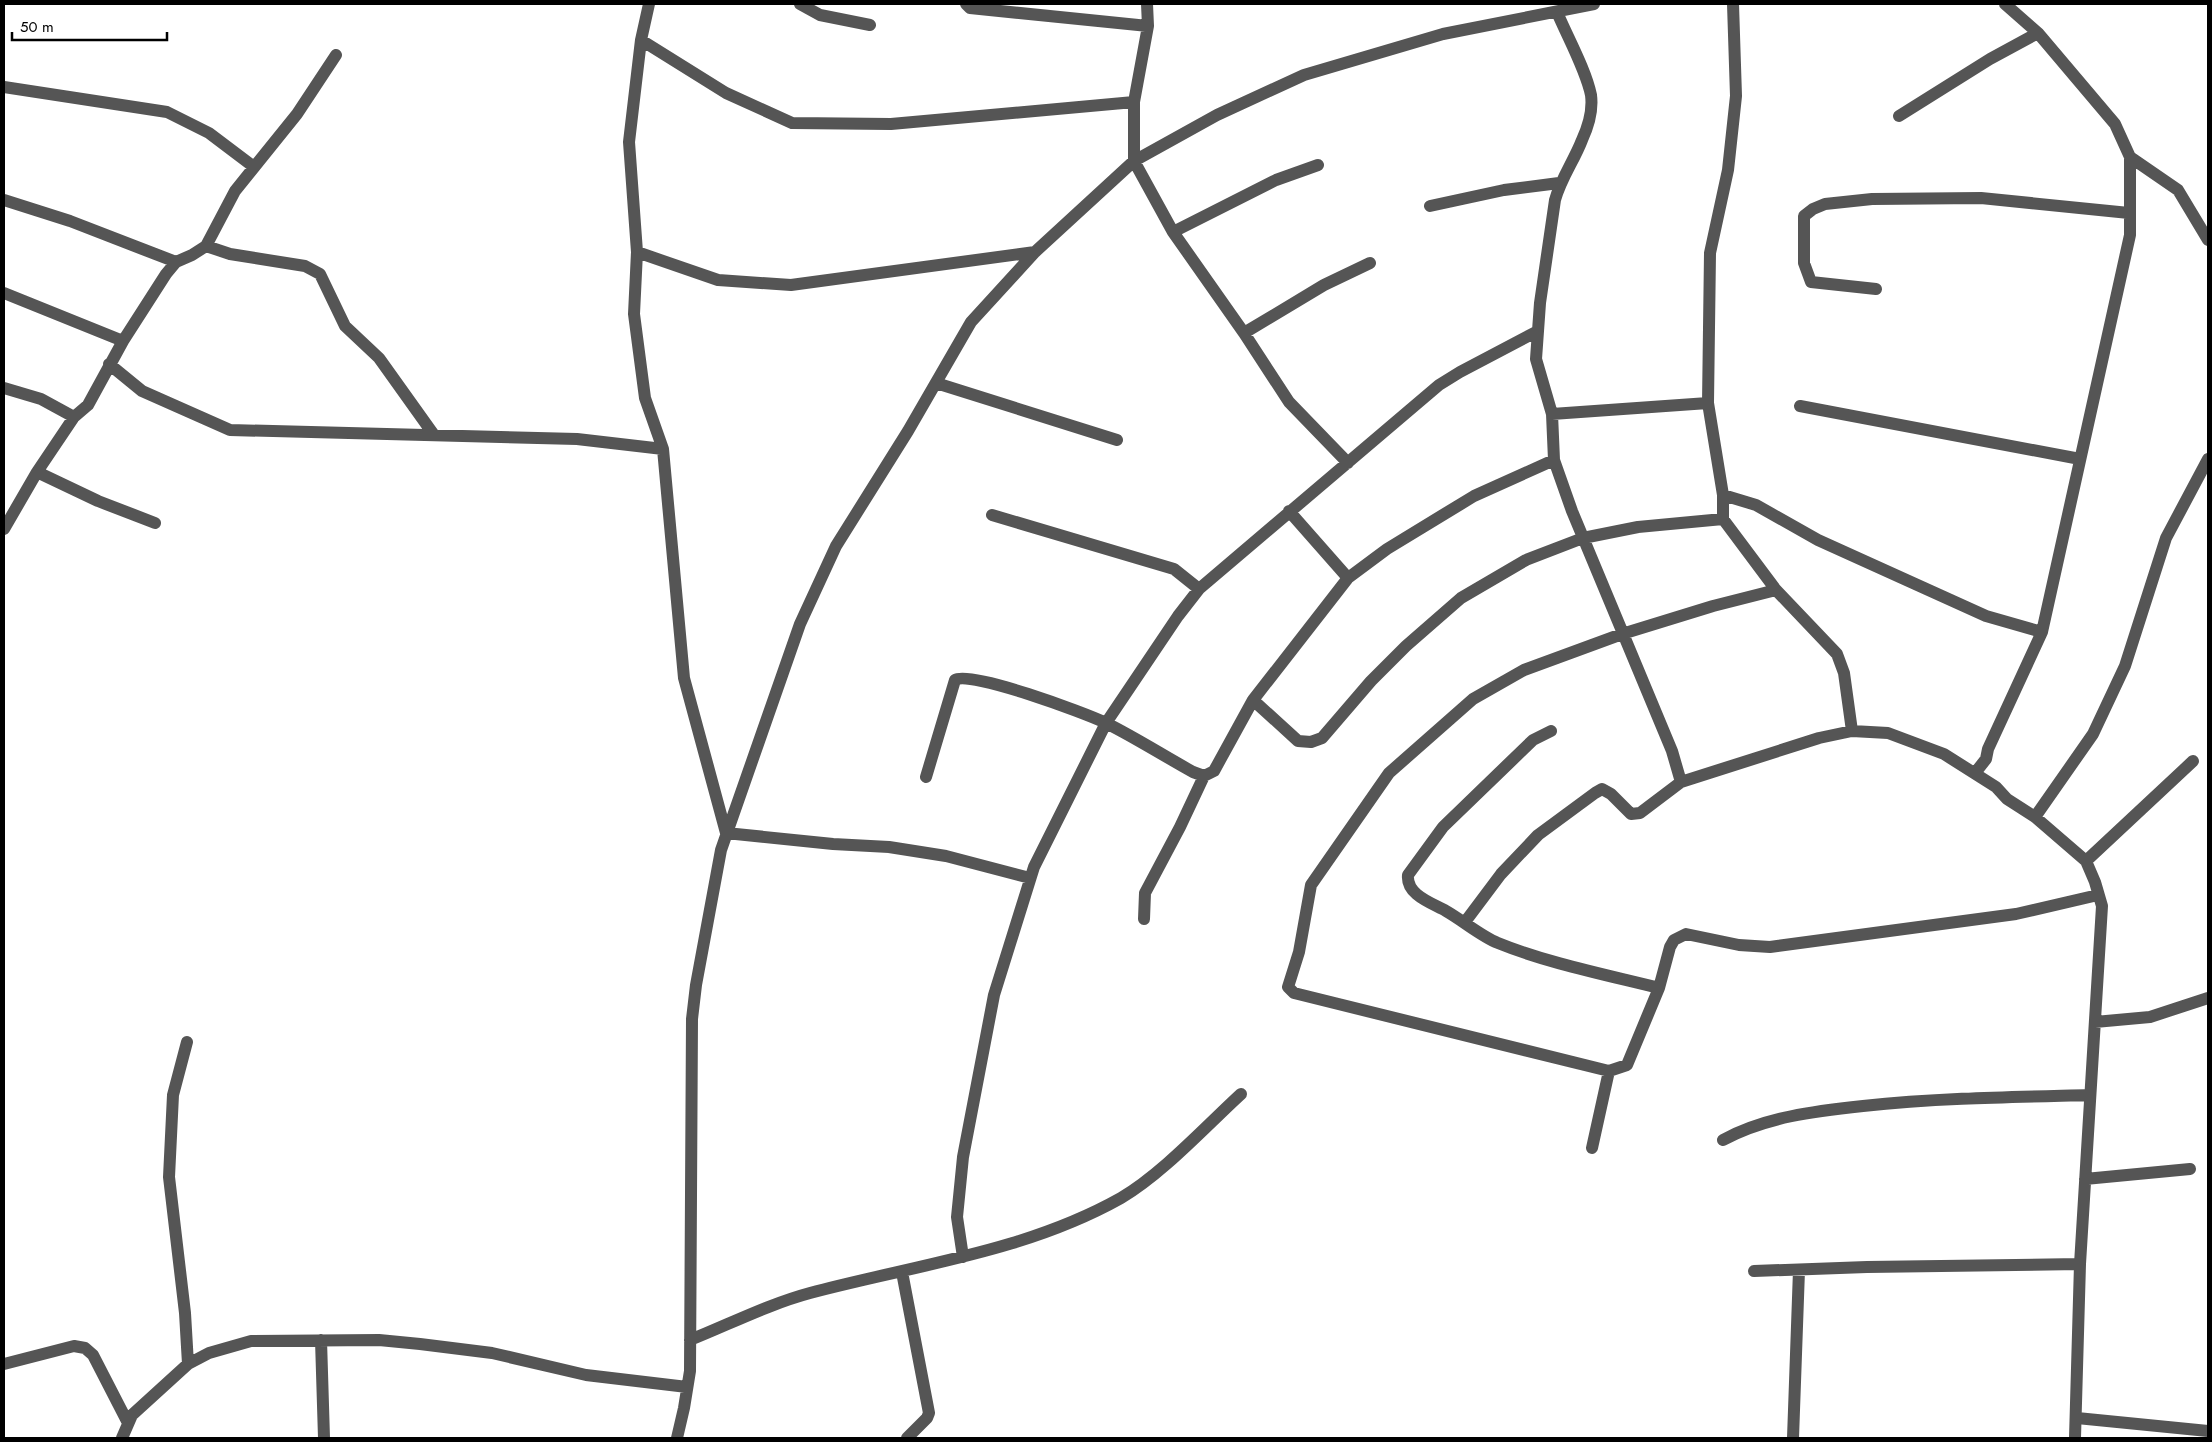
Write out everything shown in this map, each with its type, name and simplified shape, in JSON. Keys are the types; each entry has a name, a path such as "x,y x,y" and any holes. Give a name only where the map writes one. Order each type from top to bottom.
{"street":[{"path":"649,4 641,40 630,142 637,252 634,314 645,398 663,449 684,678 726,833"},
{"path":"800,4 820,15 870,26"},
{"path":"966,4 970,8 1148,26"},
{"path":"1147,4 1148,26 1134,102 1134,161 1173,232 1244,333 1289,402 1348,462"},
{"path":"677,1438 687,1387 690,1340 692,1020 696,985 726,833 800,624 832,554 971,322 1035,252 1134,161 1217,115 1304,75 1443,34 1594,4"},
{"path":"1733,4 1736,96 1728,170 1710,252 1708,403 1723,495 1723,519 1776,590 1837,654 1844,673 1852,730"},
{"path":"1975,773 1986,758 1988,749 2042,632 2130,235 2130,157 2116,124 2038,33 2005,4"},
{"path":"1557,12 1591,96 1590,118 1582,141 1559,183 1536,332 1536,358 1552,414 1554,460 1583,538 1672,751 1681,782"},
{"path":"1899,116 1990,59 2038,33"},
{"path":"641,40 726,92 792,123 890,124 1134,102"},
{"path":"4,529 37,472 74,417 88,404 123,341 176,262 206,246 235,191 297,114 336,55"},
{"path":"4,88 167,112 209,133 254,167"},
{"path":"2130,157 2178,190 2208,240"},
{"path":"1173,232 1276,180 1318,165"},
{"path":"1430,206 1504,190 1559,183"},
{"path":"1876,289 1810,282 1804,263 1804,216 1812,209 1826,204 1872,198 1981,198 2129,212"},
{"path":"4,200 70,221 176,262"},
{"path":"206,246 230,254 305,266 320,274 345,326 379,358 434,435"},
{"path":"637,252 718,280 791,285 1035,252"},
{"path":"1244,333 1324,285 1370,263"},
{"path":"4,294 123,341"},
{"path":"963,1257 957,1217 963,1156 994,995 1034,867 1106,723 1178,616 1199,589 1439,385 1536,332"},
{"path":"109,364 142,391 230,430 577,439 663,449"},
{"path":"936,383 1117,440"},
{"path":"4,388 41,399 74,417"},
{"path":"1552,414 1708,403"},
{"path":"1800,406 2080,459"},
{"path":"2035,817 2093,734 2125,666 2166,538 2208,459"},
{"path":"1144,919 1145,893 1180,827 1204,776 1214,771 1252,700 1348,578 1386,549 1474,496 1554,460"},
{"path":"37,472 98,501 155,523"},
{"path":"1723,495 1756,504 1818,540 1986,616 2042,632"},
{"path":"1289,511 1348,578"},
{"path":"992,515 1174,569 1199,589"},
{"path":"1252,700 1298,741 1311,742 1322,738 1371,681 1406,646 1461,598 1526,560 1583,538 1638,527 1723,519"},
{"path":"1776,590 1713,606 1622,634 1524,670 1473,700 1389,773 1311,884 1299,952 1288,987 1294,993 1609,1071 1627,1065 1659,988 1670,947 1674,940 1680,936 1686,934 1740,945 1770,947 2016,914 2098,895"},
{"path":"926,777 955,680 960,677 972,678 1040,698 1106,723 1193,772 1204,776"},
{"path":"1465,922 1501,874 1538,835 1602,789 1632,814 1640,813 1681,782 1819,738 1852,730 1888,733 1944,754 1996,787 2007,799 2035,817 2086,861 2102,906 2080,1264 2076,1438"},
{"path":"1552,731 1533,740 1443,827 1408,875 1407,882 1414,892 1496,943 1659,988"},
{"path":"2086,861 2193,761"},
{"path":"726,833 889,848 946,856 1030,878"},
{"path":"2095,1022 2150,1017 2208,998"},
{"path":"187,1042 173,1095 169,1177 186,1313 188,1364"},
{"path":"1592,1148 1609,1071"},
{"path":"690,1340 809,1293 963,1257 1034,1237 1102,1208 1123,1197 1151,1177 1241,1094"},
{"path":"1724,1140 1763,1124 1813,1111 1924,1099 2090,1095"},
{"path":"2085,1179 2190,1169"},
{"path":"1754,1272 2080,1264"},
{"path":"1793,1438 1799,1270"},
{"path":"902,1272 929,1413 927,1418 907,1438"},
{"path":"321,1340 324,1438"},
{"path":"122,1438 132,1415 188,1364 209,1353 251,1341 379,1340 492,1353 586,1375 687,1387"},
{"path":"4,1364 74,1346 85,1348 93,1355 128,1423"},
{"path":"2077,1418 2208,1431"}]}
